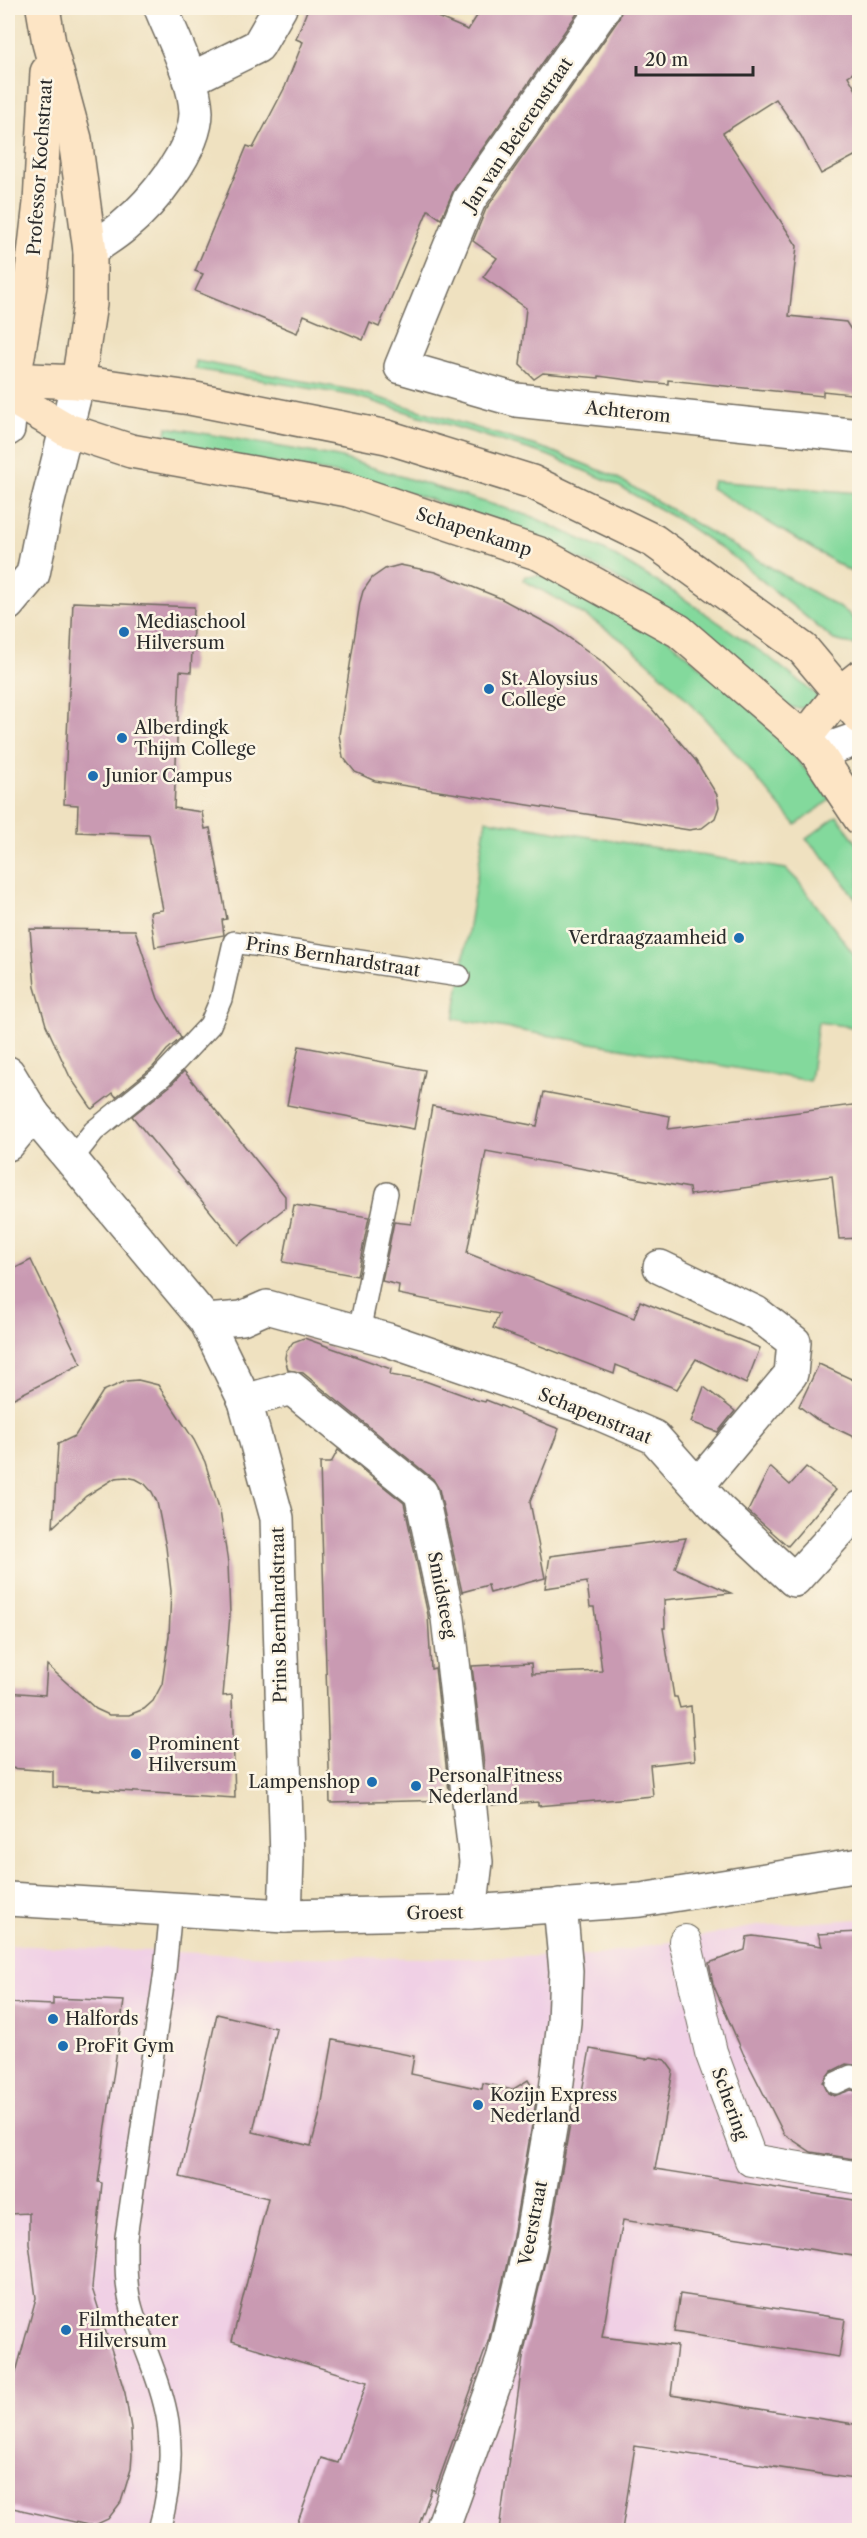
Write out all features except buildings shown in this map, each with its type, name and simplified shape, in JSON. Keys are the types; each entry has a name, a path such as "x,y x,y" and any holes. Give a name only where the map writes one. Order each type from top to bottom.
{"main road":[{"name":"Professor Kochstraat","path":"43,8 49,43 75,139 90,250 90,304 78,382"},
{"name":"Professor Kochstraat","path":"10,388 28,297 40,203 49,43"},
{"path":"10,388 78,382 190,398 387,437 532,482 654,541 803,649 853,695 810,746"},
{"name":"Schapenkamp","path":"10,388 67,430 131,451 348,490 540,554 679,631 810,746 860,818"}],"street":[{"path":"90,250 124,226 160,189 190,142 196,112 189,80 161,8"},
{"path":"189,80 258,46 280,8"},
{"name":"Jan van Beierenstraat","path":"401,367 469,200 604,8"},
{"name":"Achterom","path":"401,367 516,400 860,436"},
{"name":"Professor Kochstraat","path":"67,430 78,382"},
{"path":"8,429 10,388"},
{"path":"8,604 33,574 45,513 67,430"},
{"path":"810,746 860,738"},
{"name":"Prins Bernhardstraat","path":"8,1073 33,1114 206,1321 245,1401 277,1518 286,1859 285,1916"},
{"path":"8,1144 33,1114"},
{"path":"660,1267 756,1313 794,1342 791,1374 698,1485"},
{"name":"Schapenstraat","path":"206,1321 242,1318 267,1307 388,1340 589,1409 654,1437 718,1509 794,1580 860,1508"},
{"name":"Smidsteeg","path":"245,1401 291,1388 421,1493 448,1618 476,1862 470,1912"},
{"name":"Groest","path":"8,1899 285,1916 470,1912 641,1900 860,1865"},
{"name":"Veerstraat","path":"442,2530 504,2360 530,2246 555,2099 564,2022 566,1971 560,1905"},
{"name":"Schering","path":"685,1941 711,2052 751,2160 860,2178"}],"lane":[{"name":"Prins Bernhardstraat","path":"71,1160 94,1131 162,1077 210,1024 221,999 234,942 459,976"},
{"path":"359,1332 387,1193"},
{"path":"162,2521 171,2468 168,2421 163,2397 132,2308 126,2264 126,2236 171,1908"},
{"path":"836,2082 851,2076 860,2080"}],"shaded area":[{"path":"859,1919 859,2530 8,2530 8,1945 299,1957 467,1958 597,1955 757,1926"}],"green space":[{"path":"196,361 357,391 549,450 614,476 847,612 859,625 859,646 834,640 736,559 679,520 611,482 547,455 355,396 195,369"},
{"path":"167,427 338,457 533,517 608,552 677,594 770,658 820,698 811,708 794,708 778,702 668,610 601,569 527,535 429,499 344,475 165,444"},
{"path":"713,481 859,493 859,569 853,573 711,488"},
{"path":"565,575 653,626 759,716 831,799 796,825 716,731 651,665 603,627 523,580 525,576"},
{"path":"837,816 859,846 859,903 825,858 806,839"},
{"path":"486,820 786,869 798,881 859,961 859,1028 818,1022 810,1081 454,1019"}],"place":[{"name":"Mediaschool Hilversum","path":"124,632"},
{"name":"St. Aloysius College","path":"489,689"},
{"name":"Alberdingk Thijm College","path":"122,738"},
{"name":"Junior Campus","path":"93,776"},
{"name":"Verdraagzaamheid","path":"739,938"},
{"name":"Prominent Hilversum","path":"136,1754"},
{"name":"Lampenshop","path":"372,1782"},
{"name":"PersonalFitness Nederland","path":"416,1786"},
{"name":"Halfords","path":"53,2019"},
{"name":"ProFit Gym","path":"63,2046"},
{"name":"Kozijn Express Nederland","path":"478,2105"},
{"name":"Filmtheater Hilversum","path":"66,2330"}]}
